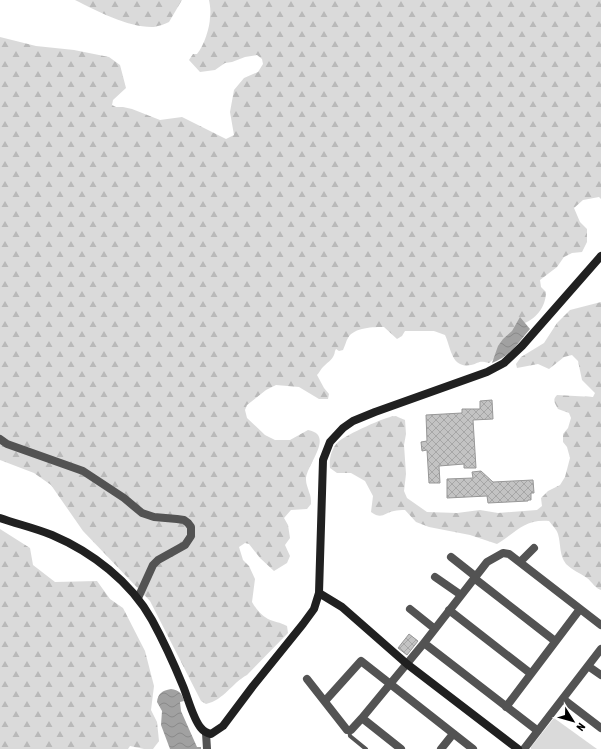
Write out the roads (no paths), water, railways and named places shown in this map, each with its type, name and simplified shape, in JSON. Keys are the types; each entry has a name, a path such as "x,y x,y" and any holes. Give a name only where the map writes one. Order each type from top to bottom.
{"street":[{"path":"0,518 52,535 77,548 95,559 138,598 152,619 165,646 183,685 197,722 201,729 206,733 211,734 223,726 310,616 317,601 319,593 322,460 330,442 353,421 458,383 504,363 522,346 601,256"},
{"path":"0,439 7,444 83,471 124,498 142,513 154,518 177,518 188,523 191,527 191,536 185,545 158,560 153,565 138,598"},
{"path":"520,562 534,548"},
{"path":"307,678 345,728 349,730 352,729 424,643 487,562 503,552 509,554 520,562 601,625"},
{"path":"451,557 555,641"},
{"path":"435,577 461,595"},
{"path":"319,593 342,607 407,664 518,749"},
{"path":"410,609 435,629"},
{"path":"506,707 530,673 580,609"},
{"path":"449,610 530,673"},
{"path":"424,643 538,731"},
{"path":"524,749 601,649"},
{"path":"325,701 361,662 473,749"},
{"path":"588,666 601,676"},
{"path":"563,699 601,728"},
{"path":"362,718 401,749"},
{"path":"206,733 207,749"},
{"path":"441,749 453,734"}],"lane":[{"path":"349,730 350,736 366,749"}],"water":[{"path":"520,317 530,329 509,353 492,363 498,346 512,331"},
{"path":"171,689 180,692 182,696 184,701 180,702 181,711 197,747 201,747 201,749 170,749 161,725 162,711 157,702 158,696 161,693"}]}
